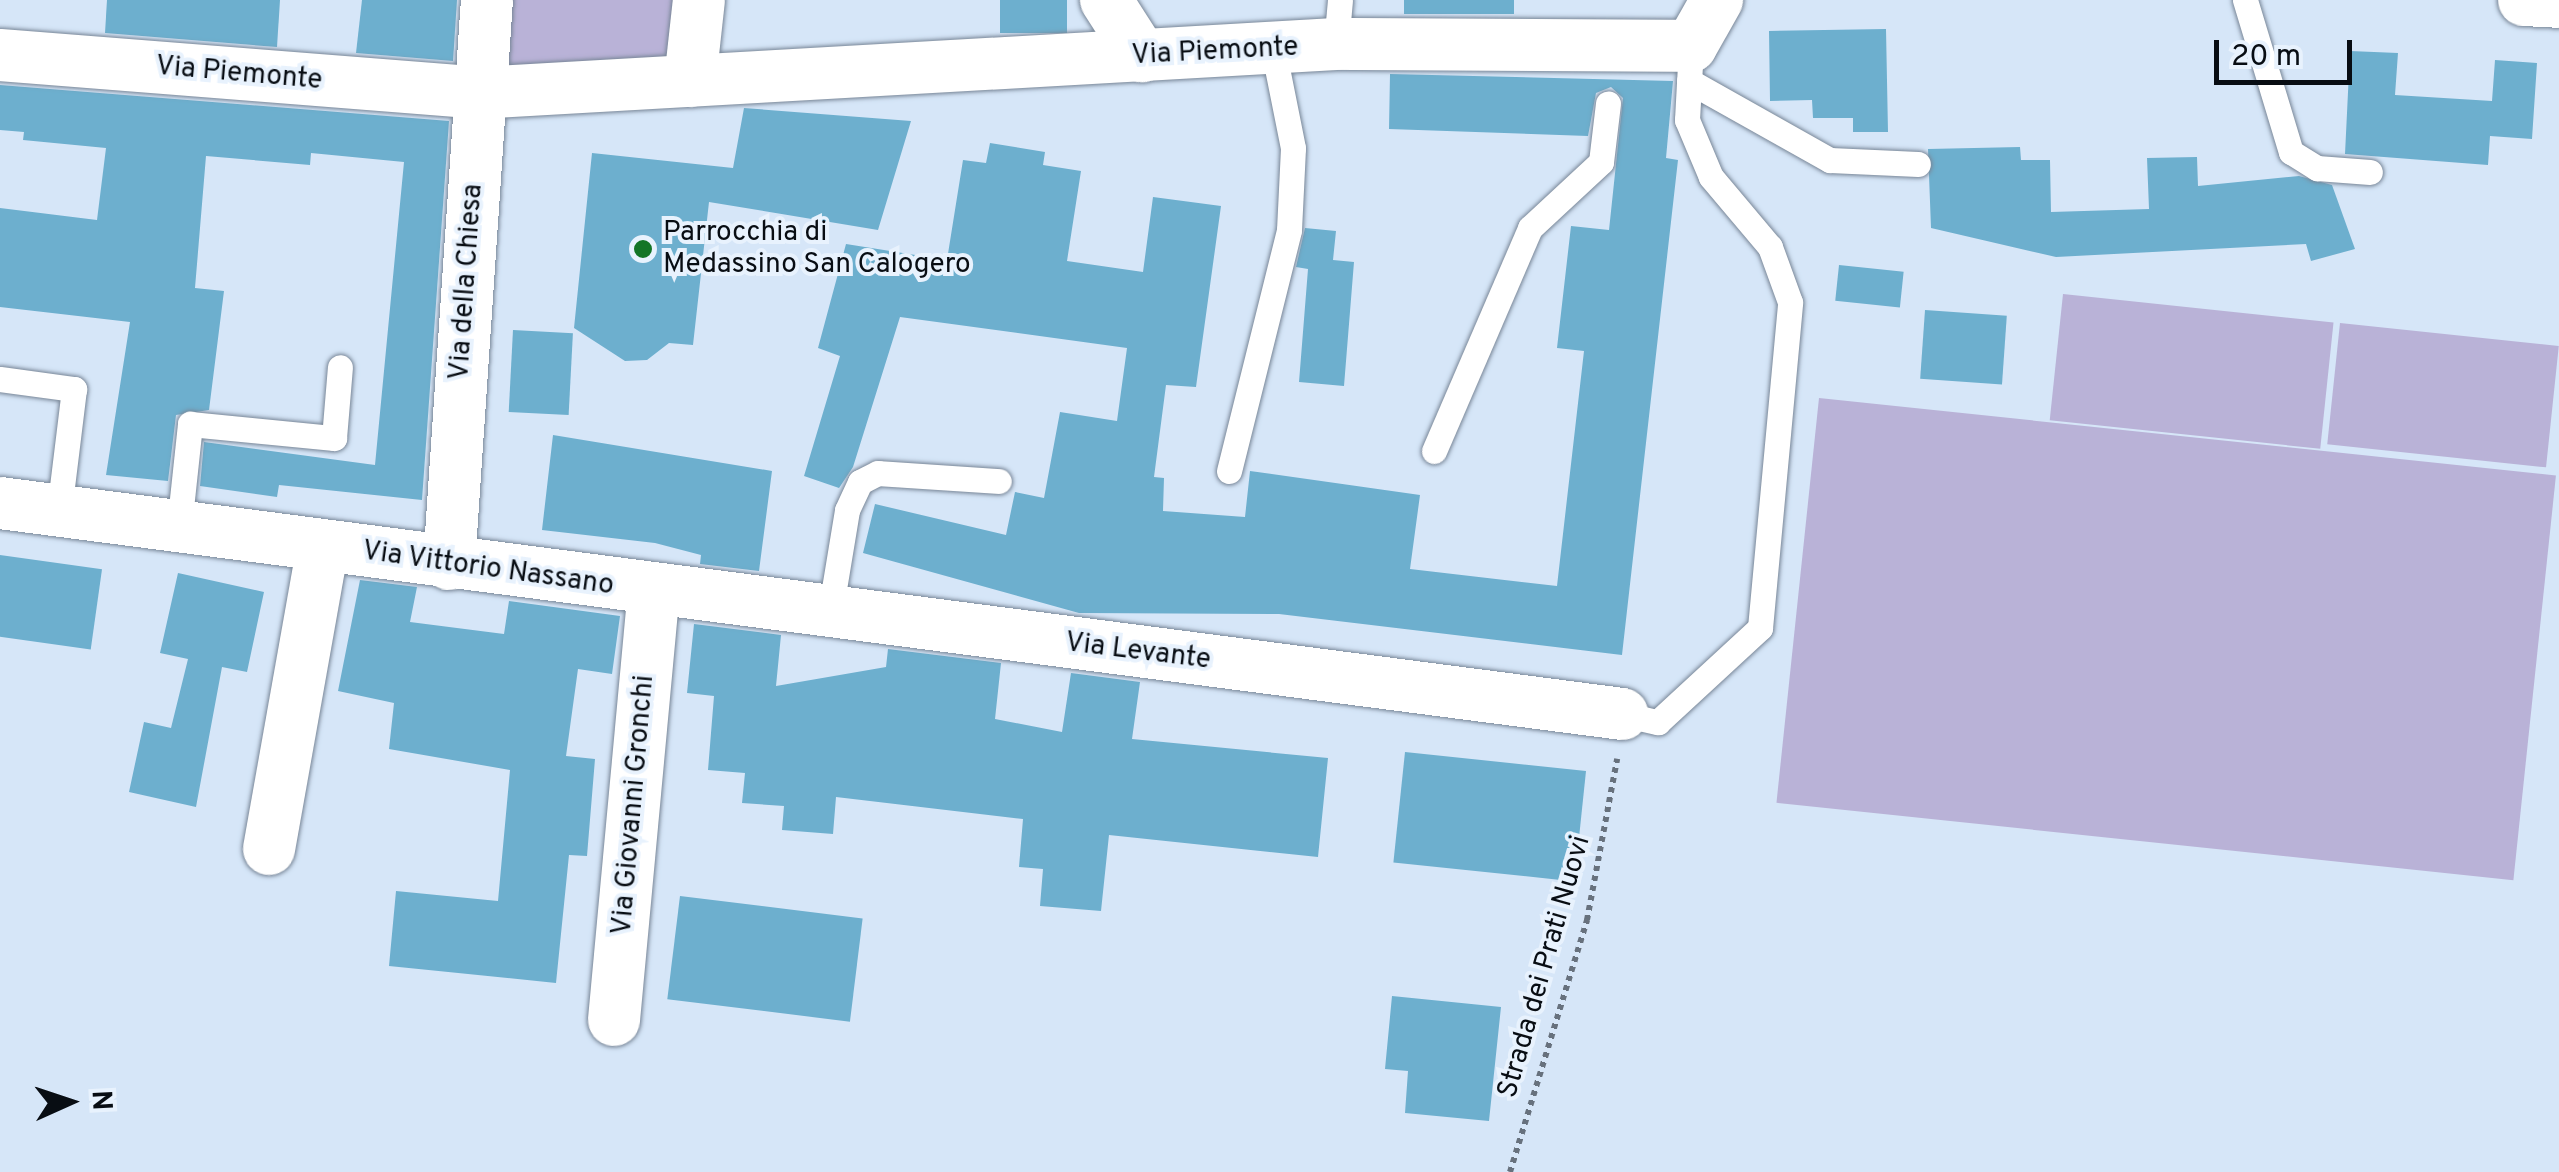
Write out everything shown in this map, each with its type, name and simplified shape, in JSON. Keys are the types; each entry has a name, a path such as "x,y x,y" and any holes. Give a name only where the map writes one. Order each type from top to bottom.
{"street":[{"name":"Via della Chiesa","path":"449,564 487,0"},
{"path":"690,81 699,0"},
{"path":"1106,0 1142,56"},
{"path":"2524,0 2559,2"},
{"name":"Via Piemonte","path":"0,56 478,94 1273,48 1338,22 1613,60 1709,26"},
{"name":"Via Vittorio Nassano","path":"0,503 654,590"},
{"name":"Via Vittorio Nassano","path":"269,850 322,546"},
{"name":"Via Levante","path":"654,590 1622,714"},
{"name":"Via Giovanni Gronchi","path":"614,1020 654,590"}],"lane":[{"path":"2246,0 2290,152 2317,168 2370,172"},
{"path":"1709,26 1830,160 1918,164"},
{"path":"1622,714 1658,722 1760,628 1790,302 1770,248 1711,177 1687,120 1709,26"},
{"path":"1229,471 1289,230 1292,148 1273,48"},
{"path":"1434,450 1530,228 1601,162 1608,103"},
{"path":"179,527 190,424 334,438 340,367"},
{"path":"0,380 74,389 59,511"},
{"path":"830,613 847,510 860,482 878,473 999,481"}],"path":[{"name":"Strada dei Prati Nuovi","path":"1510,1172 1596,884 1622,714"}],"shaded area":[{"path":"509,0 686,0 679,57 502,69"},
{"path":"2063,294 2334,322 2320,449 2050,420"},
{"path":"2340,323 2559,346 2546,467 2327,444"},
{"path":"1819,398 2556,475 2513,880 1776,803"}],"building":[{"path":"107,0 280,0 277,47 105,33"},
{"path":"362,0 457,0 453,61 356,53"},
{"path":"1000,0 1067,0 1067,33 1000,33"},
{"path":"1404,0 1514,0 1514,14 1404,14"},
{"path":"1886,29 1888,132 1853,132 1853,118 1813,118 1812,100 1770,101 1769,31"},
{"path":"2350,51 2398,53 2395,95 2492,101 2495,60 2537,63 2532,139 2490,136 2488,165 2345,154"},
{"path":"1390,74 1673,81 1666,158 1678,160 1622,655 1279,614 1079,613 863,553 875,504 1006,535 1015,492 1044,498 1060,412 1117,421 1127,348 900,317 853,467 839,488 804,476 840,356 818,348 846,244 947,260 963,160 986,163 990,143 1045,152 1043,165 1081,171 1067,261 1143,272 1153,197 1221,206 1196,387 1166,385 1154,477 1164,478 1163,511 1245,517 1250,471 1420,495 1410,569 1557,586 1584,351 1557,348 1571,226 1609,230 1623,98 1611,87 1596,93 1588,136 1389,129"},
{"path":"0,85 449,121 422,500 279,485 277,497 200,486 204,442 375,465 404,162 311,153 310,165 206,156 195,288 224,291 209,410 176,415 168,481 106,475 130,322 0,307 0,208 97,220 106,148 23,140 24,132 0,130"},
{"path":"744,108 911,121 878,230 709,202 693,345 669,343 647,360 625,361 574,328 592,153 733,168"},
{"path":"2020,147 2021,160 2050,160 2051,212 2149,209 2147,158 2197,157 2198,186 2299,176 2332,185 2355,249 2311,261 2306,244 2056,257 1931,228 1928,149"},
{"path":"1305,228 1336,231 1333,260 1354,262 1344,386 1299,382 1308,269 1296,267"},
{"path":"1839,265 1904,272 1900,308 1835,301"},
{"path":"1925,310 2007,316 2002,385 1920,379"},
{"path":"513,330 573,333 569,415 509,412"},
{"path":"553,435 772,471 759,571 700,564 701,555 655,543 542,530"},
{"path":"0,555 102,569 91,650 0,637"},
{"path":"178,573 264,592 247,672 222,667 196,807 129,792 144,722 171,728 188,659 160,653"},
{"path":"360,580 417,587 410,622 504,634 509,601 620,616 612,674 578,669 566,756 595,759 587,856 569,855 556,983 389,966 396,891 498,901 510,770 389,749 394,703 338,691"},
{"path":"694,624 781,635 776,686 886,667 888,649 1001,663 995,719 1062,732 1071,673 1140,682 1132,739 1328,758 1318,857 1109,835 1101,911 1040,906 1043,869 1019,867 1023,819 836,797 833,834 782,830 784,806 742,803 745,773 708,770 714,696 687,693"},
{"path":"1405,752 1586,771 1574,881 1393,862"},
{"path":"680,896 863,918 850,1022 667,999"},
{"path":"1392,996 1501,1007 1489,1121 1405,1113 1408,1071 1385,1069"}],"place":[{"name":"Parrocchia di Medassino San Calogero","path":"643,249"}]}
